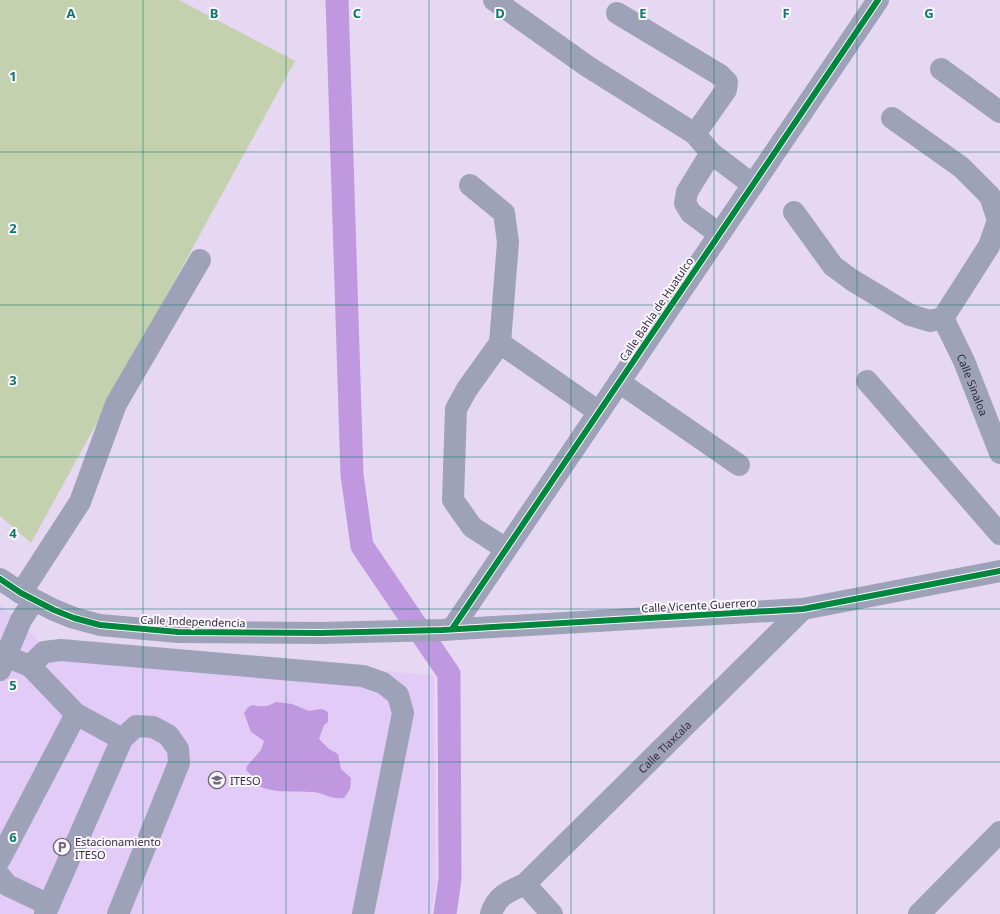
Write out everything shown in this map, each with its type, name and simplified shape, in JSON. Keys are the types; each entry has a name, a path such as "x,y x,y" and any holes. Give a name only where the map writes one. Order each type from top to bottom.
{"street":[{"path":"494,0 587,66 695,134 711,153 753,185"},
{"name":"Calle Bahía de Huatulco","path":"447,630 506,549 878,0"},
{"path":"617,13 720,75 727,82 726,90 695,134"},
{"path":"941,69 1000,112"},
{"path":"794,212 833,266 852,280 910,315 930,321 943,318 989,246 998,220 990,196 961,167 892,118"},
{"path":"711,153 687,192 685,203 691,213 719,234"},
{"path":"470,185 504,213 508,242 500,343 466,389 456,409 453,500 472,527 506,549"},
{"path":"122,739 76,714 30,666 2,660 21,620 28,597 80,502 116,404 200,260"},
{"name":"Calle Sinaloa","path":"943,318 964,361 1000,450"},
{"path":"500,343 599,412"},
{"path":"867,381 1000,534"},
{"path":"619,382 739,465"},
{"name":"Calle Vicente Guerrero","path":"396,632 803,609 1000,571"},
{"name":"Calle Independencia","path":"0,579 28,597 74,618 100,625 178,632 321,634 396,632"},
{"name":"Calle Tlaxcala","path":"490,914 492,908 504,894 525,884 803,609"},
{"path":"30,666 44,652 61,650 364,676 383,682 398,695 403,714 363,914"},
{"path":"0,859 76,714"},
{"path":"0,876 8,885 47,910 122,739 136,726 153,727 168,734 178,749 179,763 118,914"},
{"path":"919,914 1000,832"},
{"path":"525,884 552,914"}],"shaded area":[{"name":"ITESO","path":"0,605 44,645 434,675 436,885 431,914 0,914"},
{"path":"276,702 292,704 309,711 320,709 325,710 328,713 328,722 324,725 319,739 329,749 338,754 341,769 351,778 350,789 344,798 335,798 313,792 273,790 258,786 252,782 255,779 246,770 247,766 261,750 264,741 251,732 244,713 249,707 254,705 267,706"}],"green space":[{"path":"0,0 179,0 295,61 31,543 0,516"}],"waterway":[{"path":"337,0 352,475 362,546 449,674 450,879 445,914"}],"cycle path":[{"path":"452,629 878,0"},
{"path":"0,579 21,593 54,610 74,618 100,625 178,632 321,633 442,630 803,609 1000,571"}],"place":[{"name":"ITESO","path":"217,780"},
{"name":"Estacionamiento ITESO","path":"62,847"}]}
